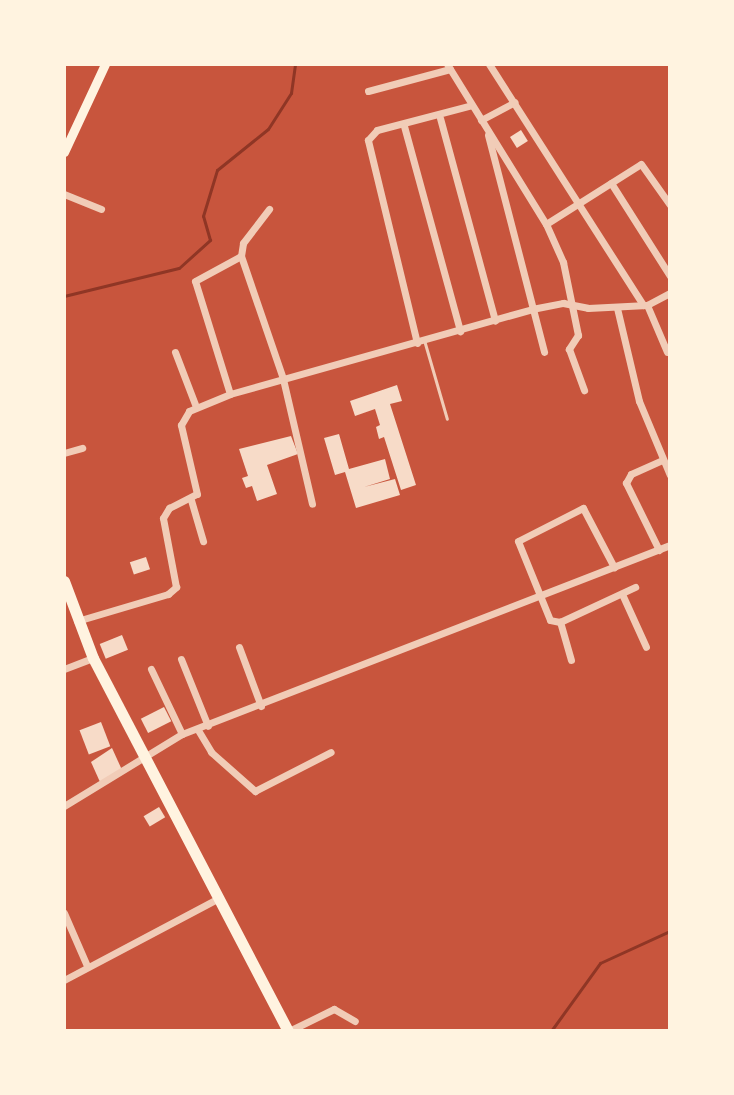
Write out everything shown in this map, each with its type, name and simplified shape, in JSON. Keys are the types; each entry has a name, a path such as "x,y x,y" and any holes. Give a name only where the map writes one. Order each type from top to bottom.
{"highway":[{"path":"64,581 93,658 219,898 284,1030"}],"main road":[{"path":"64,152 105,64"}],"street":[{"path":"489,64 645,305 667,352"},
{"path":"368,91 448,66 546,224 565,267 578,338 569,348 584,390"},
{"path":"481,120 515,102"},
{"path":"421,342 371,134 440,118 472,105"},
{"path":"440,118 495,321"},
{"path":"404,126 460,331"},
{"path":"487,129 544,352"},
{"path":"546,224 645,165 670,205"},
{"path":"611,183 670,276"},
{"path":"64,194 101,209"},
{"path":"269,209 243,243 241,256 283,379 312,504"},
{"path":"230,394 195,281 241,256"},
{"path":"77,621 174,591 177,583 164,514 191,500 198,490 181,425 184,415 196,407 230,394 532,309 573,303 617,308 645,305 670,293"},
{"path":"617,308 639,401 670,475"},
{"path":"175,352 196,407"},
{"path":"64,453 82,448"},
{"path":"659,550 626,483 631,474 662,460"},
{"path":"191,500 203,541"},
{"path":"614,567 583,508 518,541 550,620 560,622 635,587"},
{"path":"64,806 182,734 669,547"},
{"path":"622,594 646,647"},
{"path":"560,622 571,660"},
{"path":"239,647 261,706"},
{"path":"64,669 93,658"},
{"path":"181,659 208,726"},
{"path":"151,669 182,734"},
{"path":"198,730 211,752 255,791 331,752"},
{"path":"64,980 219,898"},
{"path":"64,913 87,966"},
{"path":"284,1030 334,1009 355,1021"}],"lane":[{"path":"421,342 447,419"}],"building":[{"path":"521,130 528,141 517,148 510,137"},
{"path":"397,385 402,401 390,404 416,485 401,490 384,437 379,439 376,427 380,425 375,409 355,416 350,401"},
{"path":"339,434 349,469 385,459 390,479 364,487 395,479 400,495 356,508 345,472 335,475 324,438"},
{"path":"291,436 298,454 267,465 277,494 257,501 252,486 246,488 242,478 248,476 239,449"},
{"path":"146,557 150,569 134,575 130,562"},
{"path":"122,635 128,650 106,659 100,644"},
{"path":"164,707 171,721 148,733 141,719"},
{"path":"101,722 110,746 89,755 80,730"},
{"path":"112,748 122,770 100,782 91,762"},
{"path":"159,807 165,817 150,827 144,816"}],"waterway":[{"path":"64,296 179,268 210,240 203,216 217,170 268,129 291,93 295,64"},
{"path":"551,1031 600,963 670,931"}]}
